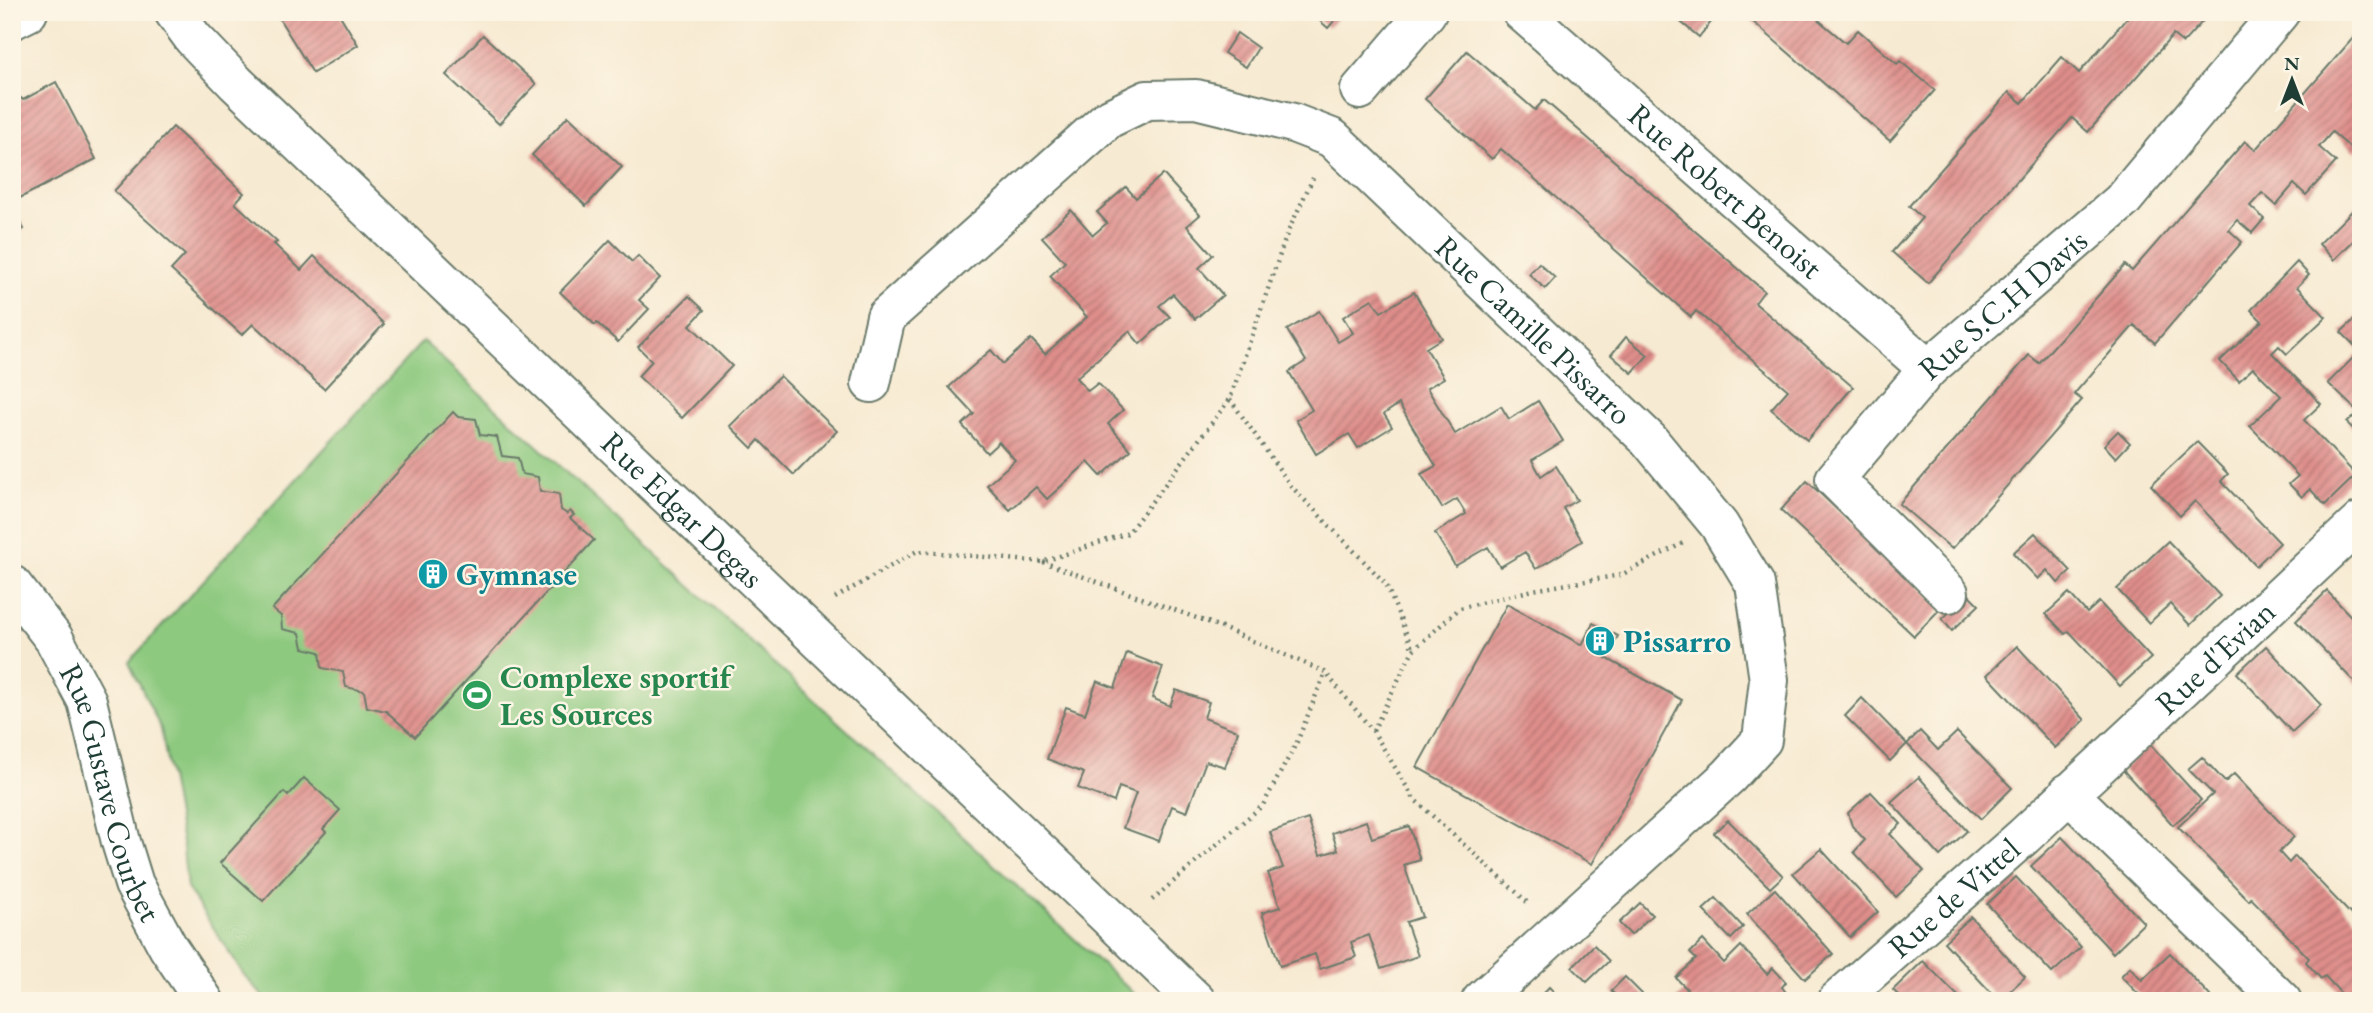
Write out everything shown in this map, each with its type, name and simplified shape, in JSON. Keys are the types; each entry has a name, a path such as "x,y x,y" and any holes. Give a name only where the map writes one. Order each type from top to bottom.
{"street":[{"path":"12,20 28,12"},
{"name":"Rue Edgar Degas","path":"174,12 193,38 236,83 1196,1001"},
{"path":"1360,90 1427,12"},
{"name":"Rue Robert Benoist","path":"1522,12 1928,369"},
{"name":"Rue S.C.H Davis","path":"1949,593 1835,479 1928,369 2122,201 2280,12"},
{"name":"Rue Camille Pissarro","path":"871,383 886,317 1108,119 1147,100 1196,99 1293,123 1332,138 1649,440 1719,525 1755,584 1769,680 1762,740 1729,776 1481,1001"},
{"name":"Rue d'Evian","path":"2068,793 2361,521"},
{"name":"Rue Gustave Courbet","path":"12,585 54,639 87,701 121,842 134,884 168,947 204,1001"},
{"path":"2068,793 2282,1001"},
{"name":"Rue de Vittel","path":"1838,1001 2024,836 2068,793"}],"path":[{"path":"1042,562 1128,533 1230,399 1287,234 1332,138"},
{"path":"1230,399 1291,486 1386,584 1413,650"},
{"path":"1373,732 1413,650 1460,608 1534,590 1620,575 1719,525"},
{"path":"798,620 917,551 1042,562 1213,624 1325,672 1373,732 1415,799 1558,932"},
{"path":"1118,925 1169,887 1263,805 1297,741 1325,672"}],"green space":[{"name":"Complexe sportif Les Sources","path":"423,341 1142,1001 267,1001 244,975 187,888 183,848 161,729 129,662"}],"building":[{"path":"275,12 338,12 358,45 313,73"},
{"path":"1310,12 1342,12 1328,28"},
{"path":"1681,12 1701,12 1712,21 1699,37 1676,18"},
{"path":"1809,12 1846,43 1858,30 1897,64 1900,61 1935,90 1890,141 1744,14"},
{"path":"2132,12 2211,12 2183,43 2173,35 2088,132 2072,118 1928,283 1892,252 1922,218 1909,206 2009,92 2022,103 2062,57 2079,73"},
{"path":"2361,29 2361,146 2355,152 2332,132 2319,147 2336,162 2306,195 2294,184 2276,205 2262,193 2250,206 2264,219 2252,233 2237,220 2229,230 2242,242 2155,343 2134,325 2074,394 2082,400 1952,549 1899,504 2029,355 2039,363 2125,265 2132,271 2245,141 2255,150"},
{"path":"1237,33 1258,48 1246,67 1224,53"},
{"path":"483,35 536,84 499,124 446,75"},
{"path":"1467,51 1535,110 1544,100 1764,291 1755,303 1853,387 1807,440 1771,409 1788,390 1696,311 1691,317 1501,149 1492,159 1425,99"},
{"path":"56,82 96,159 12,202 12,102 21,98 23,100"},
{"path":"568,116 622,167 586,206 532,155"},
{"path":"173,127 244,193 235,203 277,242 274,244 301,270 314,256 384,324 324,389 253,324 242,335 171,270 185,255 114,191"},
{"path":"1163,174 1200,215 1187,226 1213,255 1199,268 1223,295 1195,319 1173,294 1159,306 1170,317 1140,344 1129,331 1076,378 1088,391 1098,383 1123,410 1108,424 1131,450 1101,476 1088,462 1047,499 1036,487 1010,510 987,485 1015,460 999,442 987,453 962,425 974,414 949,387 991,350 1003,364 1031,339 1045,354 1087,317 1050,276 1065,262 1042,237 1071,210 1093,235 1107,223 1097,212 1126,187 1136,198"},
{"path":"2361,202 2361,233 2334,260 2319,244"},
{"path":"12,206 24,229 12,234"},
{"path":"610,240 632,262 638,256 660,278 639,300 649,309 618,342 597,323 595,325 560,292"},
{"path":"2297,262 2309,275 2297,287 2326,317 2287,354 2279,346 2272,353 2321,404 2304,420 2356,475 2325,505 2310,489 2302,497 2289,484 2298,476 2250,426 2281,396 2253,368 2239,381 2220,361 2262,321 2251,310"},
{"path":"1539,263 1555,278 1545,289 1529,274"},
{"path":"1414,292 1442,338 1426,348 1444,378 1427,388 1455,434 1501,406 1509,419 1538,401 1563,441 1532,460 1541,476 1556,466 1577,500 1563,508 1582,541 1536,569 1525,552 1500,567 1488,547 1455,566 1435,533 1466,514 1457,499 1442,508 1421,474 1436,466 1399,404 1384,414 1392,427 1358,448 1349,434 1316,454 1296,420 1312,410 1289,372 1306,361 1287,330 1319,311 1338,342 1353,333 1343,317 1372,299 1381,312"},
{"path":"689,296 704,310 690,325 732,366 682,418 638,376 652,361 638,347"},
{"path":"2358,316 2361,318 2361,352 2341,332"},
{"path":"1626,337 1648,355 1632,373 1611,355"},
{"path":"2358,353 2361,356 2361,436 2347,423 2358,412 2328,383"},
{"path":"780,376 837,431 794,475 759,440 752,448 730,426"},
{"name":"Gymnase","path":"453,412 458,417 476,419 480,435 497,437 502,456 518,458 522,474 538,477 540,491 559,494 561,510 567,514 570,511 574,515 570,518 594,540 415,737 386,711 367,707 364,691 346,687 343,672 322,668 320,652 303,648 300,633 282,629 281,616 272,609"},
{"path":"2118,431 2130,443 2116,458 2104,445"},
{"path":"2197,442 2228,474 2221,481 2280,543 2256,566 2195,501 2180,516 2151,485"},
{"path":"1807,481 1941,608 1914,636 1781,510"},
{"path":"2035,533 2071,571 2058,583 2047,570 2038,579 2013,553"},
{"path":"2168,541 2220,596 2190,625 2170,604 2149,623 2117,589"},
{"path":"2327,591 2361,627 2361,689 2296,621"},
{"path":"2069,593 2087,613 2099,602 2151,658 2120,686 2069,631 2065,634 2046,614"},
{"path":"1969,595 1979,605 1952,631 1942,619"},
{"path":"1507,604 1582,645 1593,623 1618,636 1606,658 1682,700 1592,864 1417,767"},
{"path":"2017,646 2085,720 2055,748 1987,675"},
{"path":"2266,646 2321,705 2292,732 2237,673"},
{"path":"1127,653 1163,667 1152,698 1170,706 1176,690 1209,702 1204,718 1238,731 1225,767 1206,761 1187,812 1172,806 1159,841 1123,828 1136,793 1119,787 1114,802 1078,788 1084,773 1047,759 1066,707 1085,714 1097,681 1115,688"},
{"path":"1862,698 1907,744 1890,761 1845,716"},
{"path":"1920,731 1938,750 1957,732 2012,788 1981,819 1907,744"},
{"path":"2150,744 2201,800 2173,825 2122,769"},
{"path":"2202,757 2225,782 2234,774 2294,837 2279,852 2289,863 2295,856 2361,925 2361,1001 2348,1001 2325,976 2321,979 2306,962 2309,958 2251,898 2249,901 2178,827 2213,794 2188,769"},
{"path":"1919,777 1967,831 1940,856 1891,802"},
{"path":"304,778 340,810 323,829 326,832 263,901 220,863 284,792 288,796"},
{"path":"1871,792 1901,824 1890,834 1924,871 1896,897 1854,852 1865,840 1852,826 1848,813"},
{"path":"1308,819 1320,855 1338,850 1332,833 1366,821 1372,838 1409,826 1420,860 1404,865 1422,917 1406,922 1418,956 1381,969 1369,935 1351,942 1356,957 1320,969 1315,954 1280,966 1262,913 1280,907 1268,873 1283,868 1270,832"},
{"path":"1728,820 1783,876 1770,888 1714,833"},
{"path":"2062,837 2144,923 2113,953 2031,866"},
{"path":"1821,849 1878,912 1850,937 1793,873"},
{"path":"2016,877 2081,947 2052,973 1987,904"},
{"path":"1775,889 1833,954 1805,979 1747,914"},
{"path":"1716,898 1743,927 1731,939 1703,910"},
{"path":"1640,903 1652,915 1631,935 1619,923"},
{"path":"1971,917 2025,977 1999,1001 1944,942"},
{"path":"1703,940 1724,963 1741,946 1767,974 1773,968 1786,982 1782,987 1787,994 1780,1001 1675,1001 1687,989 1676,978 1696,959 1690,953"},
{"path":"1594,945 1609,961 1587,982 1572,967"},
{"path":"2170,953 2211,997 2207,1001 2142,1001 2121,976 2130,967 2142,980"},
{"path":"1923,961 1963,1001 1904,1001 1893,990"},
{"path":"1625,977 1649,1001 1621,1001 1611,991"},
{"path":"1549,987 1561,999 1536,1001"}],"place":[{"name":"Gymnase","path":"433,574"},
{"name":"Pissarro","path":"1600,641"},
{"name":"Complexe sportif Les Sources","path":"477,695"}]}
